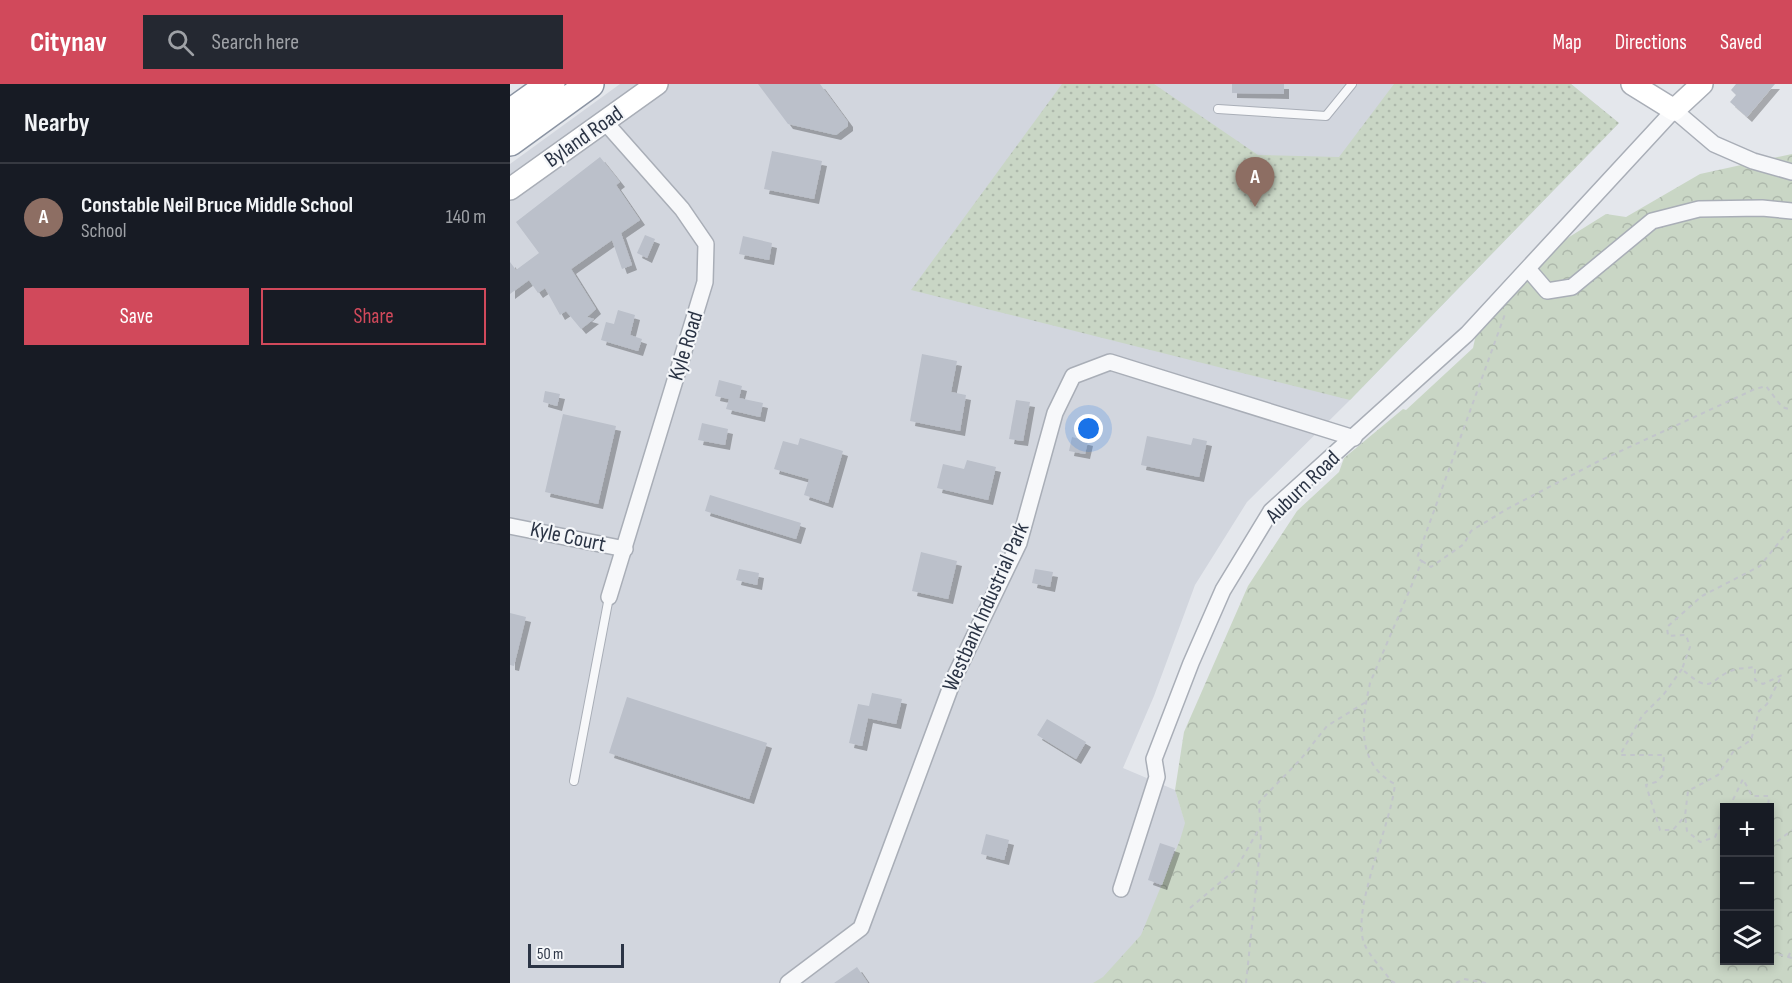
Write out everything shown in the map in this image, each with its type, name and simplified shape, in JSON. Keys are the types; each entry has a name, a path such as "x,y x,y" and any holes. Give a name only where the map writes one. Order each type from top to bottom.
{"highway":[{"path":"510,113 551,84"},
{"path":"510,142 590,84"}],"street":[{"name":"Byland Road","path":"510,189 657,84"},
{"path":"1632,84 1674,110 1714,144 1753,161 1792,172"},
{"name":"Auburn Road","path":"1122,889 1157,777 1154,759 1191,663 1223,590 1271,511 1467,334 1514,286 1674,110 1702,84"},
{"name":"Kyle Road","path":"605,122 682,209 706,244 705,282 609,597"},
{"path":"1528,270 1547,291 1572,287 1652,221 1699,209 1762,208 1792,211"},
{"name":"Westbank Industrial Park","path":"788,983 861,928 954,678 1019,543 1055,413 1072,376 1110,362 1354,438"},
{"name":"Kyle Court","path":"510,526 625,549"}],"lane":[{"path":"1218,109 1326,116 1352,84"},
{"path":"574,781 609,597"}],"path":[{"path":"1514,286 1503,324 1417,558 1431,567 1464,544 1471,531 1507,509 1597,462 1755,389 1766,386 1782,407 1792,410"},
{"path":"1685,816 1672,830 1660,830 1646,785 1656,782 1663,775 1664,755 1620,755 1642,716 1664,694 1682,669 1690,647 1686,635 1668,636 1667,627 1702,597 1760,566 1792,526"},
{"path":"1395,983 1391,981 1364,943 1363,904 1384,835 1395,784 1382,777 1362,741 1370,683 1422,561"},
{"path":"1682,669 1698,683 1712,685 1734,670 1744,668 1755,667 1755,680 1763,684 1782,675 1767,704 1759,711 1751,740 1733,752 1718,775 1688,791 1685,816 1688,831 1700,842 1715,837 1720,827"},
{"path":"1246,983 1261,839 1259,802 1300,760 1327,726 1366,702"},
{"path":"1731,803 1743,779 1752,796 1769,796 1768,803"},
{"path":"1190,909 1236,869 1260,826"},
{"path":"1774,844 1792,830"},
{"path":"1774,953 1790,958 1792,949"},
{"path":"1456,983 1464,979 1486,983"}],"shaded area":[{"path":"620,84 1571,84 1619,123 1350,400 1247,502 1195,585 1154,696 1123,768 1175,790 1199,866 1173,983 510,983 510,164"}],"green space":[{"path":"1062,84 1154,84 1258,155 1339,157 1394,84 1571,84 1619,123 1350,400 911,290"},
{"path":"1792,154 1792,983 1093,983 1103,977 1141,935 1185,823 1175,790 1184,732 1248,586 1297,511 1339,472 1344,458 1403,409 1406,410 1473,348 1478,325 1514,286 1566,239 1606,214 1626,217 1700,174"}],"building":[{"path":"758,84 820,84 848,122 848,126 836,135 788,124"},
{"path":"1232,84 1284,84 1284,94 1232,93"},
{"path":"1736,84 1775,84 1747,117 1730,102 1736,95 1731,90"},
{"path":"772,151 822,161 814,199 764,189"},
{"path":"600,157 620,182 616,185 640,220 621,233 632,265 622,269 612,240 571,269 596,309 587,317 594,319 581,329 566,311 560,315 545,288 538,293 529,280 510,294 510,262 516,270 539,253 516,222"},
{"path":"645,235 655,239 647,258 637,253"},
{"path":"743,236 772,243 769,260 739,254"},
{"path":"618,310 635,315 630,335 642,339 638,351 601,340 606,322 614,324"},
{"path":"922,354 957,361 951,392 966,395 960,431 910,421"},
{"path":"719,380 742,386 739,398 763,403 760,417 726,409 729,399 715,396"},
{"path":"545,391 560,394 557,406 543,402"},
{"path":"1016,400 1030,402 1023,441 1009,439"},
{"path":"563,414 616,426 598,504 545,492"},
{"path":"702,423 728,429 725,445 698,440"},
{"path":"1147,436 1191,445 1193,438 1207,441 1199,477 1141,465"},
{"path":"1072,437 1088,441 1085,454 1069,451"},
{"path":"800,438 843,451 828,503 804,495 809,479 774,469 783,441 798,445"},
{"path":"967,460 996,467 988,500 937,488 943,464 964,469"},
{"path":"710,495 801,523 796,539 705,511"},
{"path":"921,552 957,561 948,599 912,591"},
{"path":"739,569 759,573 757,585 736,580"},
{"path":"1035,569 1053,572 1050,587 1032,583"},
{"path":"510,613 526,617 514,666 510,665"},
{"path":"872,693 902,699 896,724 868,718 862,746 849,743 858,704 869,706"},
{"path":"627,697 767,743 749,799 609,753"},
{"path":"1047,719 1086,742 1076,759 1037,735"},
{"path":"986,834 1009,840 1004,860 981,854"},
{"path":"1160,843 1175,848 1162,885 1148,880"},
{"path":"857,967 868,983 834,983"}],"place":[{"name":"Constable Neil Bruce Middle School","path":"1255,207"}]}
